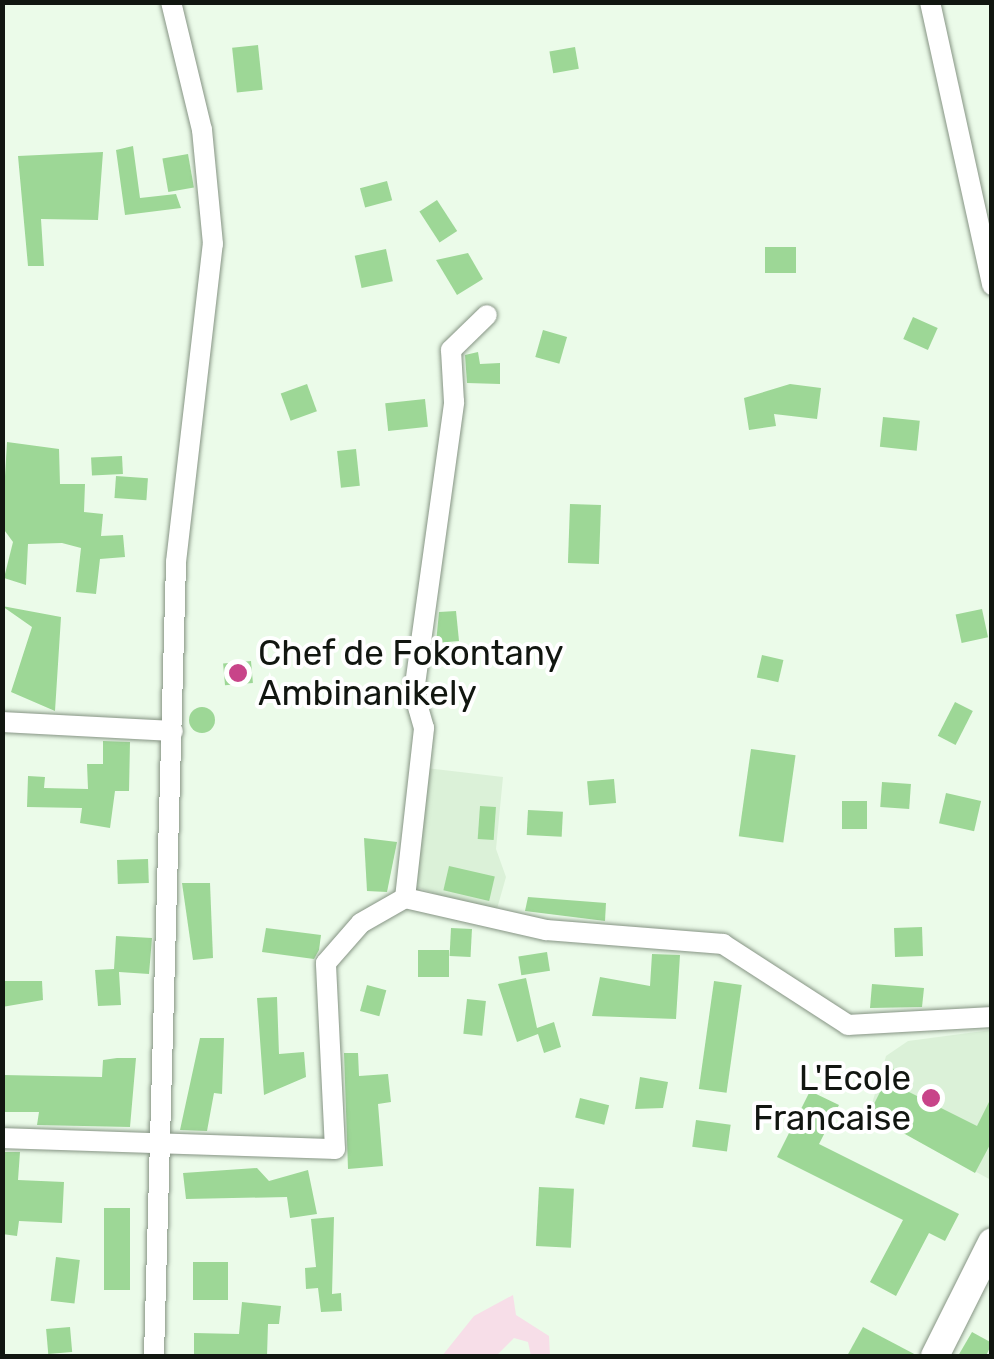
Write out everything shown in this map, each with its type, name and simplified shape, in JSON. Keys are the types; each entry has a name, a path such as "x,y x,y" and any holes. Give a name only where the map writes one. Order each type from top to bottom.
{"main road":[{"path":"934,1356 992,1242"}],"street":[{"path":"154,1356 176,562 212,244 202,130 170,2"},
{"path":"930,2 992,285"},
{"path":"404,898 424,728 414,692 454,402 451,350 487,315"},
{"path":"2,722 172,731"},
{"path":"2,1138 334,1149 326,963 361,923 404,898 546,930 723,944 848,1025 992,1017"}],"shaded area":[{"path":"426,768 503,777 496,849 506,877 495,916 417,887"},
{"name":"L'Ecole Francaise","path":"991,1030 991,1180 869,1114 886,1056 908,1041"},
{"path":"513,1295 516,1315 549,1336 550,1356 531,1356 528,1342 514,1338 496,1356 442,1356 474,1316"}],"building":[{"path":"258,45 263,90 237,92 232,48"},
{"path":"575,47 579,69 553,73 549,52"},
{"path":"133,146 140,198 176,194 181,208 125,215 116,150"},
{"path":"103,152 98,220 41,219 44,266 28,266 18,156"},
{"path":"188,154 194,187 168,192 162,159"},
{"path":"387,181 392,200 365,208 360,188"},
{"path":"437,200 457,231 440,242 419,211"},
{"path":"765,247 796,247 796,273 765,273"},
{"path":"386,249 393,281 362,288 355,256"},
{"path":"468,253 483,279 457,295 436,260"},
{"path":"913,317 938,328 928,350 903,339"},
{"path":"543,330 567,337 559,364 535,357"},
{"path":"478,352 480,364 500,363 500,384 467,383 465,355"},
{"path":"307,384 317,411 291,421 281,394"},
{"path":"790,384 821,388 817,419 774,414 776,426 749,430 744,398"},
{"path":"425,399 428,427 388,431 385,403"},
{"path":"883,417 920,421 917,451 880,447"},
{"path":"7,442 59,449 60,484 85,484 84,512 103,514 101,536 123,535 125,557 100,559 96,594 76,592 81,548 62,543 28,544 26,585 4,578 13,542 2,527"},
{"path":"356,449 360,486 341,488 337,451"},
{"path":"122,456 123,474 92,476 91,458"},
{"path":"116,476 148,478 146,500 114,498"},
{"path":"570,504 601,505 599,564 568,563"},
{"path":"2,606 61,617 55,711 11,692 32,627"},
{"path":"982,609 988,637 962,643 956,615"},
{"path":"456,611 459,641 436,643 439,612"},
{"path":"762,655 783,660 778,682 757,677"},
{"name":"Chef de Fokontany Ambinanikely","path":"251,661 253,683 225,685 223,663"},
{"path":"955,702 973,711 956,745 938,736"},
{"path":"202,707 211,711 215,720 211,729 202,733 193,729 189,720 193,711"},
{"path":"103,741 130,742 129,791 115,791 110,828 80,823 82,808 27,807 28,776 45,777 44,788 88,789 87,764 103,764"},
{"path":"751,749 796,755 783,842 739,836"},
{"path":"614,779 616,803 589,805 587,781"},
{"path":"882,782 911,784 909,809 880,807"},
{"path":"946,793 981,801 974,831 939,823"},
{"path":"842,801 867,801 867,829 842,829"},
{"path":"480,806 496,807 494,840 478,839"},
{"path":"528,810 563,812 562,837 527,835"},
{"path":"364,838 397,842 387,892 367,891"},
{"path":"148,859 149,883 118,884 117,860"},
{"path":"449,866 495,877 489,901 443,890"},
{"path":"182,883 210,883 213,958 193,960"},
{"path":"528,897 606,903 605,921 525,911"},
{"path":"922,927 923,956 895,957 894,928"},
{"path":"266,928 321,935 319,950 314,959 262,952"},
{"path":"451,928 472,929 471,957 450,956"},
{"path":"116,936 152,938 149,974 119,972 121,1005 98,1006 95,970 114,969"},
{"path":"418,950 449,950 449,977 418,977"},
{"path":"547,952 550,971 521,975 518,957"},
{"path":"652,954 680,955 676,1019 592,1016 600,977 650,986"},
{"path":"526,978 537,1028 554,1022 561,1047 544,1053 538,1034 517,1042 498,984"},
{"path":"2,981 42,981 43,1000 2,1007"},
{"path":"714,981 742,985 727,1093 699,1089"},
{"path":"872,984 924,988 922,1007 870,1008"},
{"path":"367,985 386,990 379,1016 360,1011"},
{"path":"277,997 279,1054 304,1052 306,1077 264,1095 257,998"},
{"path":"467,999 486,1001 482,1036 463,1034"},
{"path":"200,1038 224,1038 222,1094 214,1093 207,1131 180,1130"},
{"path":"344,1053 358,1053 359,1076 388,1074 391,1102 378,1104 383,1166 348,1169"},
{"path":"136,1058 130,1127 37,1125 39,1112 3,1112 3,1075 102,1077 103,1060"},
{"path":"892,1068 905,1075 899,1087 977,1126 992,1096 992,1141 975,1173 869,1114"},
{"path":"640,1077 668,1082 663,1108 635,1109"},
{"path":"810,1091 839,1105 819,1144 959,1214 945,1241 929,1233 896,1296 870,1282 903,1220 777,1157"},
{"path":"580,1098 609,1105 604,1125 575,1117"},
{"path":"696,1120 731,1125 727,1152 692,1147"},
{"path":"2,1152 20,1152 18,1180 64,1182 62,1223 19,1221 17,1236 2,1234"},
{"path":"257,1168 269,1181 308,1170 317,1214 290,1218 287,1197 186,1199 183,1173"},
{"path":"539,1187 574,1189 571,1248 536,1246"},
{"path":"104,1208 130,1208 130,1290 104,1290"},
{"path":"334,1217 332,1294 341,1293 342,1311 321,1312 318,1288 306,1289 305,1268 316,1267 311,1219"},
{"path":"56,1257 80,1260 74,1304 51,1301"},
{"path":"193,1262 228,1262 228,1300 193,1300"},
{"path":"242,1302 281,1306 279,1324 268,1324 267,1356 194,1356 194,1333 239,1334"},
{"path":"70,1327 72,1352 48,1354 46,1329"},
{"path":"863,1327 918,1356 847,1356"},
{"path":"972,1332 992,1343 986,1356 958,1356"}],"place":[{"name":"Chef de Fokontany Ambinanikely","path":"238,673"},
{"name":"L'Ecole Francaise","path":"931,1098"}]}
